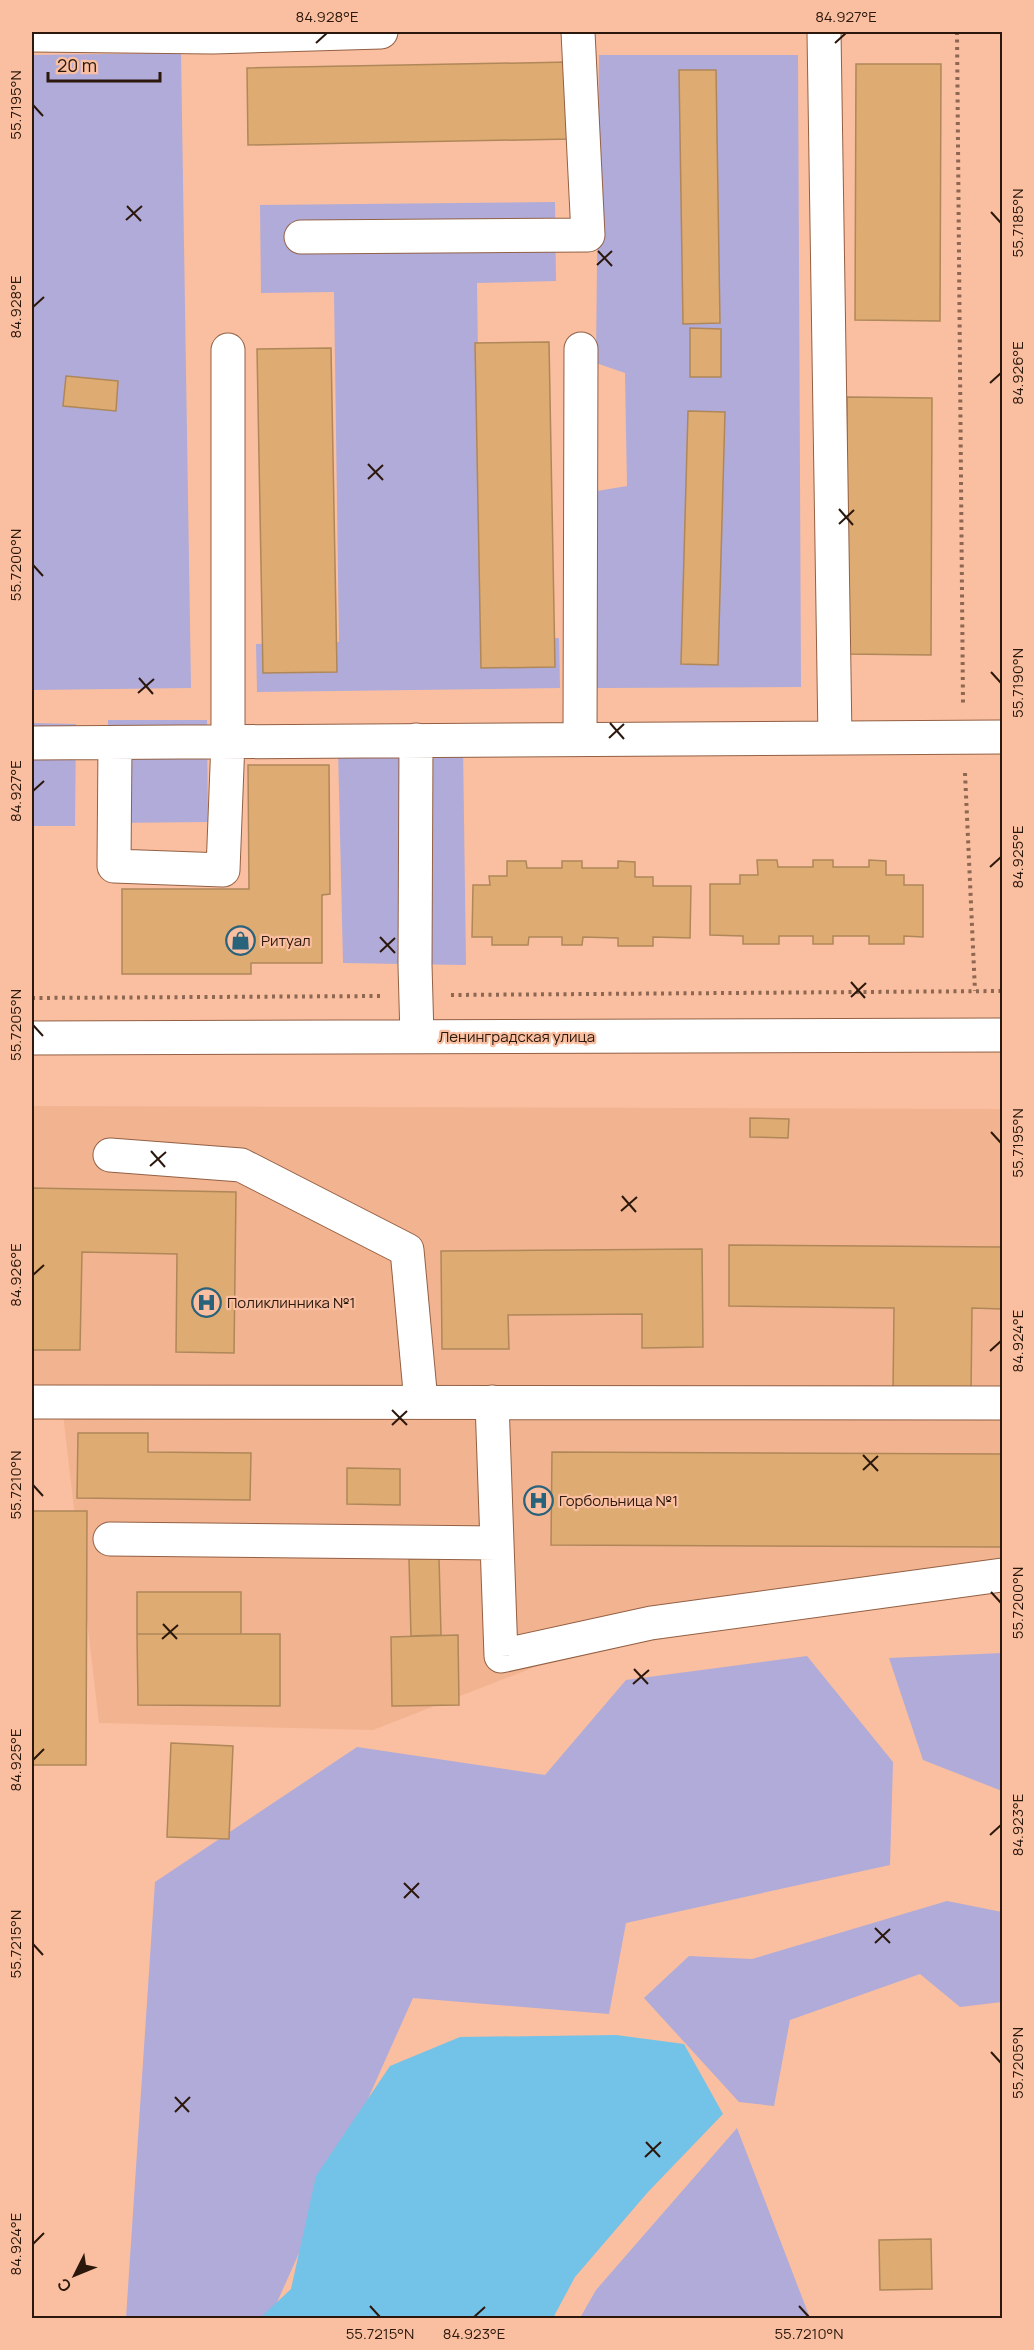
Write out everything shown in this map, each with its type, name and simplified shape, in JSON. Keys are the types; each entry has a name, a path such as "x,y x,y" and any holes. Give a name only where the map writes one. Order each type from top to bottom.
{"street":[{"path":"32,35 381,32"},
{"path":"301,237 588,235 578,32"},
{"path":"824,32 835,738"},
{"path":"580,739 581,349"},
{"path":"115,743 114,867 223,870 228,741 228,350"},
{"path":"32,743 1002,737"},
{"path":"416,740 417,1037"},
{"name":"Ленинградская улица","path":"32,1038 1002,1035"},
{"path":"110,1155 241,1165 407,1250 421,1402"},
{"path":"32,1402 1002,1403"},
{"path":"492,1402 501,1656 651,1623 1002,1575"},
{"path":"110,1539 497,1543"}],"path":[{"path":"957,32 964,737 975,992"},
{"path":"32,998 1002,991"}],"shaded area":[{"path":"181,53 191,688 32,690 32,55"},
{"path":"599,55 798,55 801,687 597,688 597,491 627,486 625,373 596,363"},
{"path":"555,202 556,281 477,283 482,639 559,638 560,688 257,692 256,644 339,642 334,292 261,293 260,205"},
{"path":"108,720 207,720 208,822 109,823"},
{"path":"32,723 76,724 75,826 32,826"},
{"path":"463,746 466,965 343,963 338,748"},
{"name":"Горбольница №1","path":"32,1106 1002,1109 1002,1586 568,1654 373,1730 99,1723 63,1414 32,1415"},
{"path":"1002,1653 1002,1791 923,1760 889,1658"},
{"path":"807,1656 893,1762 890,1865 626,1923 609,2014 413,1998 270,2318 126,2318 155,1882 357,1747 545,1775 626,1680"},
{"path":"947,1901 1002,1912 1002,2002 960,2007 920,1974 790,2020 774,2106 739,2102 644,1998 689,1956 752,1959"},
{"path":"737,2128 810,2318 580,2318 596,2290"}],"water":[{"path":"616,2035 684,2044 723,2114 648,2192 575,2277 553,2318 260,2318 291,2289 316,2176 390,2066 460,2037"}],"building":[{"path":"569,62 570,139 248,145 247,68"},
{"path":"856,64 941,64 940,321 855,320"},
{"path":"679,70 716,70 720,323 683,324"},
{"path":"690,328 721,329 721,377 690,377"},
{"path":"549,342 555,667 481,668 475,343"},
{"path":"331,348 337,672 263,673 257,349"},
{"path":"66,376 118,381 116,411 63,406"},
{"path":"847,397 932,398 931,655 846,654"},
{"path":"688,411 725,412 718,665 681,664"},
{"path":"248,765 329,765 330,894 322,895 322,963 251,963 251,974 122,974 122,889 249,889"},
{"path":"757,860 777,860 778,867 813,867 813,860 833,860 833,867 869,867 869,860 886,861 886,875 904,875 904,885 923,885 923,937 904,936 904,944 869,944 869,936 833,936 833,944 813,944 813,936 779,936 779,944 743,944 743,936 710,935 710,884 740,884 740,875 758,875"},
{"path":"507,861 526,861 527,868 562,868 562,861 582,861 582,868 618,868 618,861 635,862 635,877 653,877 653,886 691,886 690,938 653,937 653,946 618,946 618,938 583,937 582,945 562,945 562,937 529,937 528,945 492,945 492,937 472,937 473,885 490,885 489,876 507,876"},
{"path":"750,1118 789,1119 788,1138 750,1137"},
{"name":"Поликлинника №1","path":"32,1188 236,1192 234,1353 176,1352 177,1254 82,1252 80,1350 32,1350"},
{"path":"729,1245 1002,1247 1002,1309 972,1308 971,1393 893,1393 894,1308 729,1306"},
{"path":"702,1249 703,1347 642,1348 642,1314 508,1315 509,1349 442,1349 441,1251"},
{"path":"78,1433 148,1433 148,1452 251,1453 250,1500 77,1498"},
{"path":"552,1452 1002,1454 1002,1547 551,1545"},
{"path":"347,1468 400,1469 400,1505 347,1504"},
{"path":"32,1511 87,1511 86,1765 32,1765"},
{"path":"439,1558 441,1635 411,1636 409,1559"},
{"path":"137,1592 241,1592 241,1634 137,1634"},
{"path":"137,1634 280,1634 280,1706 138,1705"},
{"path":"458,1635 459,1705 392,1706 391,1637"},
{"path":"171,1743 233,1746 229,1839 167,1837"},
{"path":"931,2239 932,2289 880,2290 879,2240"}],"place":[{"name":"Ритуал","path":"240,940"},
{"name":"Поликлинника №1","path":"206,1302"},
{"name":"Горбольница №1","path":"538,1500"}]}
